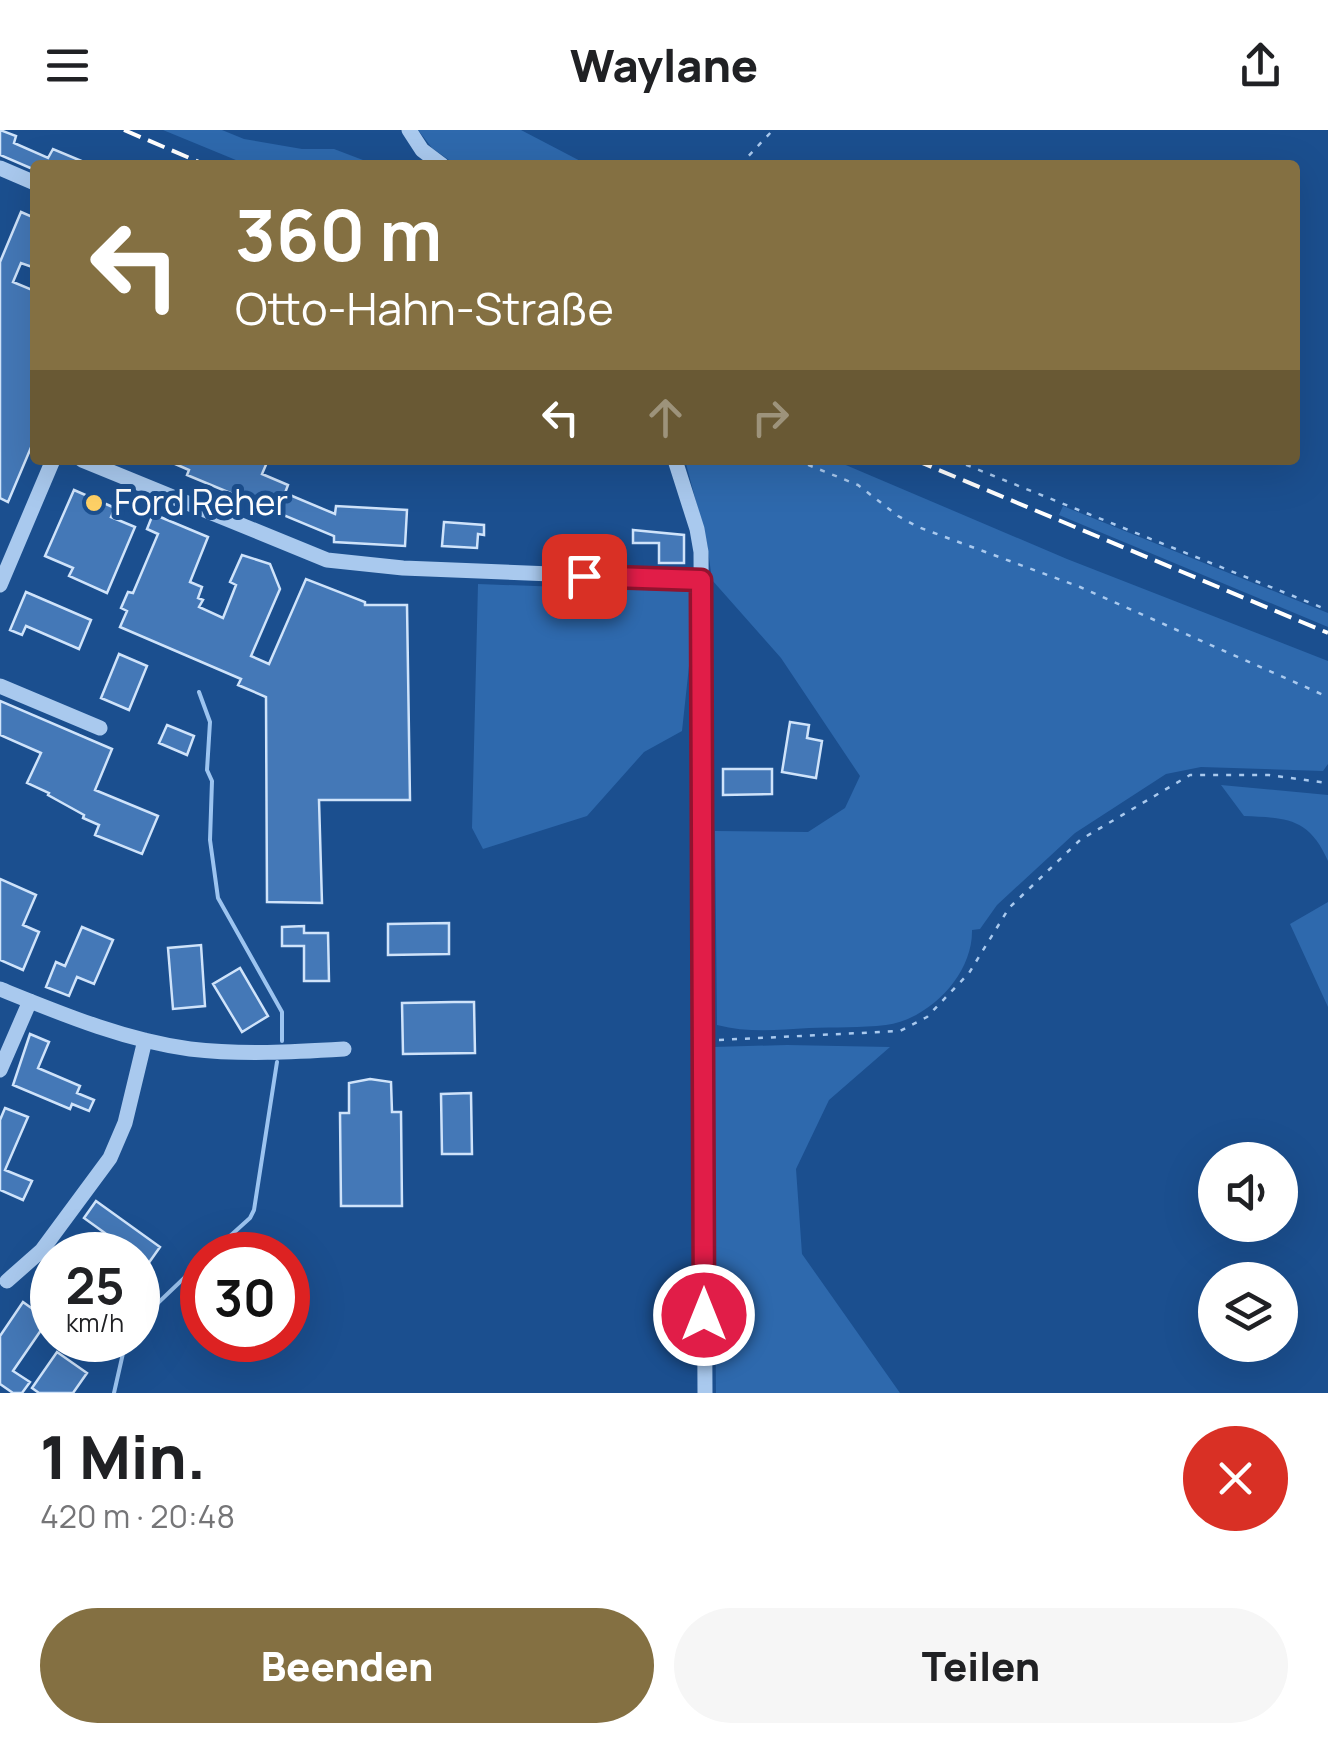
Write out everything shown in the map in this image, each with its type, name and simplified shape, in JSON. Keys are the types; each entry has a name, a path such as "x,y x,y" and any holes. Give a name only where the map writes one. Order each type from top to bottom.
{"street":[{"path":"409,130 422,150 435,160"},
{"path":"0,168 30,181"},
{"path":"0,584 51,465"},
{"path":"94,465 327,560 403,568 701,580"},
{"path":"677,465 697,530 701,580 705,1393"},
{"path":"0,686 100,728"},
{"path":"1,992 145,1040 191,1049 344,1049"},
{"path":"0,1070 30,1001"},
{"path":"7,1281 42,1250 110,1158 126,1123 145,1040"}],"path":[{"path":"745,160 774,130"},
{"path":"808,465 858,485 918,527 1080,588 1328,697"},
{"path":"966,465 1328,610"},
{"path":"703,1040 900,1031 927,1017 969,973 1009,908 1080,840 1190,776 1269,775 1328,784"}],"shaded area":[{"path":"163,130 222,130 244,139 302,149 334,149 363,160 236,160"},
{"path":"418,130 521,130 578,160 449,160 432,148"},
{"path":"686,465 846,465 1067,559 1328,661 1328,764 1323,771 1201,767 1166,774 1075,833 997,905 980,929 972,930 965,963 946,992 902,1021 877,1026 774,1030 717,1025 715,831 808,832 845,808 860,776 781,658 712,580 707,543"},
{"path":"1063,506 1328,613 1328,627 1059,515"},
{"path":"478,584 697,592 682,731 644,752 587,816 483,849 472,828"},
{"path":"1221,785 1328,795 1328,861 1304,828 1284,820 1244,816"},
{"path":"1328,902 1328,1007 1290,924"},
{"path":"713,1047 890,1047 829,1100 796,1169 802,1254 900,1393 716,1393"}],"building":[{"path":"0,130 16,136 14,143 48,158 53,149 79,160 30,160 30,168 0,155"},
{"path":"21,212 30,216 30,266 21,263 13,282 30,289 30,450 8,502 0,498 0,262"},
{"path":"178,465 266,465 262,474 288,485 285,493 335,514 336,506 407,510 405,546 334,542 334,536 187,475 189,470"},
{"path":"74,490 115,508 111,517 135,527 107,593 69,576 73,568 45,556"},
{"path":"153,514 208,537 190,582 202,587 199,607 223,618 236,585 230,582 242,555 270,564 280,589 251,656 269,664 306,579 365,605 407,605 410,800 319,800 322,903 267,902 266,697 238,685 241,679 120,627 127,611 121,608 128,592 133,593 158,534 147,529"},
{"path":"444,522 484,525 484,535 478,534 477,548 442,546"},
{"path":"633,530 684,535 684,563 659,563 659,543 633,543"},
{"path":"26,592 91,620 79,649 26,626 22,635 10,630"},
{"path":"119,654 147,666 129,710 101,698"},
{"path":"0,701 112,749 95,790 158,816 142,854 95,835 99,825 27,783 41,753 0,735"},
{"path":"790,722 809,725 807,738 822,741 816,778 782,772"},
{"path":"167,725 194,736 187,755 159,743"},
{"path":"723,769 772,769 772,794 723,795"},
{"path":"0,879 36,895 23,925 39,932 23,970 0,960"},
{"path":"449,923 449,954 388,955 388,924"},
{"path":"304,926 304,933 328,933 329,981 304,981 304,946 282,946 282,927"},
{"path":"82,927 113,940 94,984 77,977 69,996 46,987 56,962 65,966"},
{"path":"201,945 205,1006 173,1009 168,948"},
{"path":"240,968 268,1016 242,1032 213,984"},
{"path":"474,1002 475,1053 403,1054 402,1003"},
{"path":"30,1034 49,1042 38,1068 80,1086 77,1093 94,1100 89,1111 72,1104 70,1109 13,1085"},
{"path":"370,1079 391,1082 392,1112 401,1112 402,1206 341,1206 340,1113 349,1113 349,1083"},
{"path":"471,1093 472,1154 442,1154 441,1094"},
{"path":"5,1108 28,1117 5,1170 32,1181 23,1200 0,1190 0,1120"},
{"path":"96,1201 139,1232 103,1232 84,1218"},
{"path":"23,1302 30,1307 30,1346 13,1371 30,1382 22,1393 13,1393 0,1384 0,1336"},
{"path":"50,1362 71,1362 87,1373 73,1393 39,1393 32,1388"}],"waterway":[{"path":"199,692 210,722 210,840 218,898 282,1012 282,1041"},
{"path":"234,1232 254,1210 277,1062"},
{"path":"160,1301 180,1282"},
{"path":"114,1393 121,1362"}],"railway":[{"path":"124,130 194,160"},
{"path":"927,465 1328,633"}],"place":[{"name":"Ford Reher","path":"94,503"}],"route":[{"path":"584,576 701,580 704,1315"}]}
